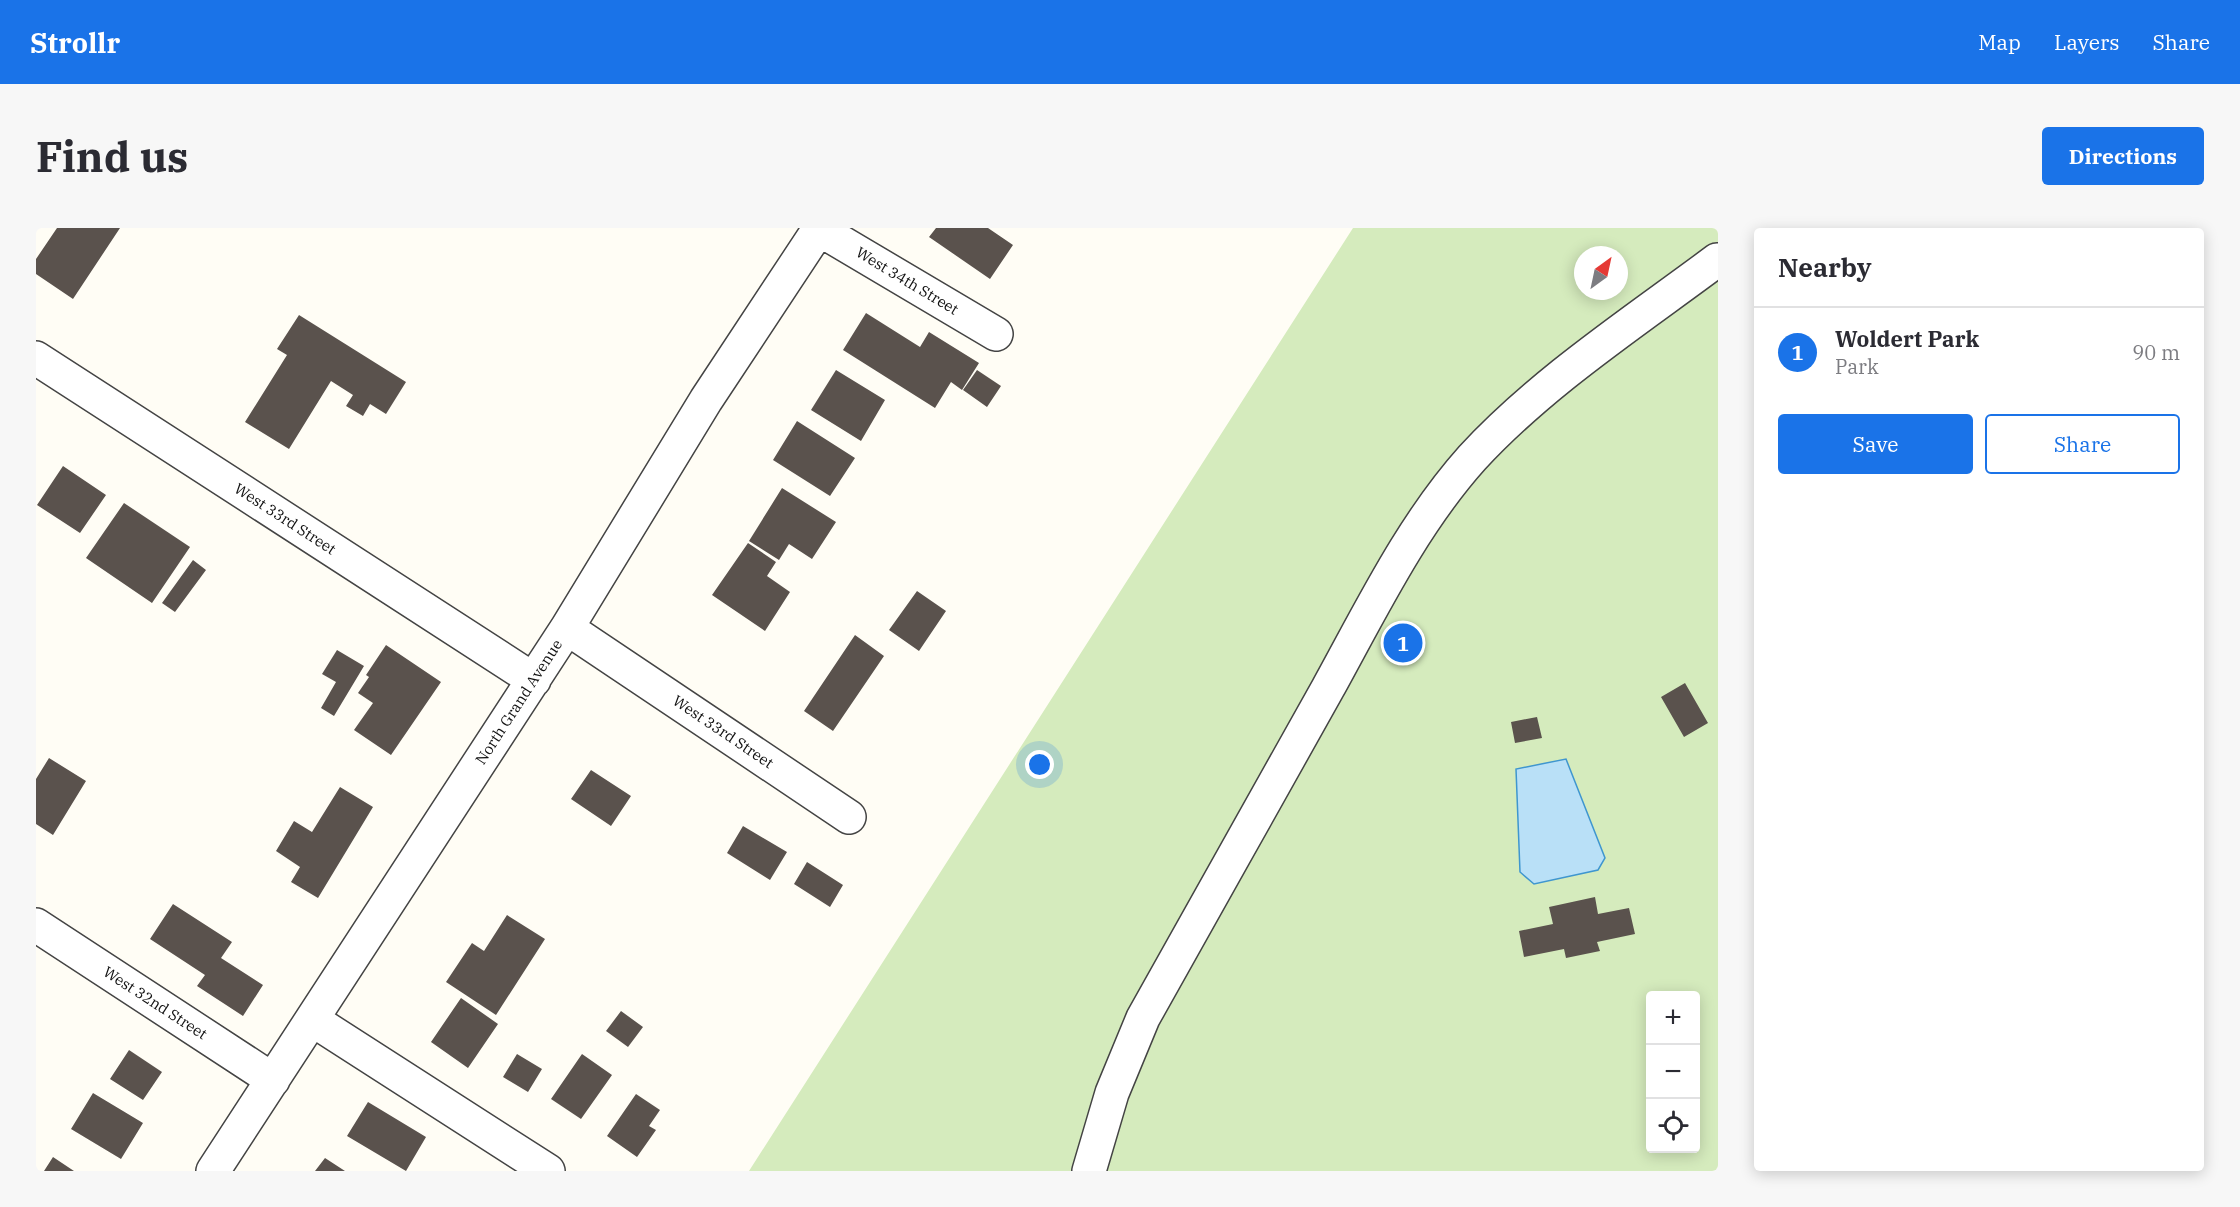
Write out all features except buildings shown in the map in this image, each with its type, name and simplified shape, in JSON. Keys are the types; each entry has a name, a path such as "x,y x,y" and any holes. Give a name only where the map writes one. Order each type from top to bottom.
{"street":[{"name":"West 34th Street","path":"831,231 996,334"},
{"name":"North Grand Avenue","path":"213,1171 534,680 706,400 831,231"},
{"path":"1089,1171 1112,1093 1143,1018 1391,574 1445,493 1471,460 1514,417 1576,366 1717,260"},
{"name":"West 33rd Street","path":"36,358 534,680"},
{"name":"West 33rd Street","path":"567,628 849,816"},
{"name":"West 32nd Street","path":"36,925 273,1080"},
{"path":"313,1020 548,1171"}],"green space":[{"path":"1353,228 1718,228 1718,1171 749,1171"}],"water":[{"path":"1566,759 1605,858 1598,870 1534,884 1520,872 1516,769"}],"place":[{"name":"Woldert Park","path":"1403,643"}]}
